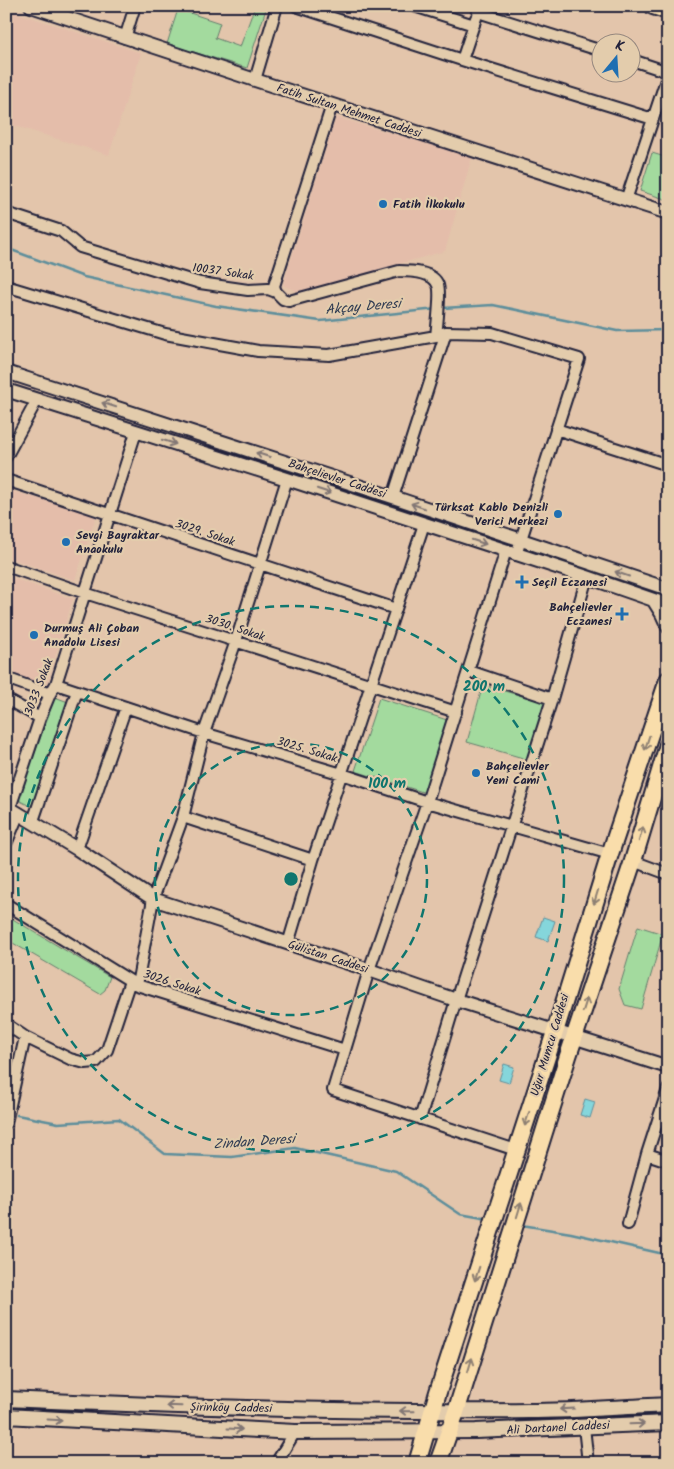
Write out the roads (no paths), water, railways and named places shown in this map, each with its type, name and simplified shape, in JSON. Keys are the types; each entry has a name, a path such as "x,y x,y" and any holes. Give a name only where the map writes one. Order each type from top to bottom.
{"main road":[{"path":"653,6 668,11"},
{"name":"Uğur Mumcu Caddesi","path":"417,1463 610,854 668,680"},
{"name":"Uğur Mumcu Caddesi","path":"438,1463 456,1412 568,1056 633,861 668,745"},
{"name":"Şirinköy Caddesi","path":"6,1400 200,1407 456,1412"},
{"name":"Ali Dartanel Caddesi","path":"456,1412 668,1405"},
{"name":"Şirinköy Caddesi","path":"6,1416 295,1432 448,1432"},
{"name":"Ali Dartanel Caddesi","path":"448,1432 668,1423"}],"street":[{"name":"Fatih Sultan Mehmet Caddesi","path":"31,6 668,213"},
{"path":"125,38 135,6"},
{"path":"254,80 277,6"},
{"path":"296,6 653,119"},
{"path":"414,6 474,24"},
{"path":"462,60 479,9 592,48"},
{"path":"626,200 668,73 642,64"},
{"path":"276,292 274,286 332,105"},
{"name":"10037 Sokak","path":"6,212 61,231 80,247 200,283 248,290 268,289 289,301 399,271 414,271 425,274 434,279 438,285 441,334"},
{"path":"6,286 165,334 258,351 329,355 441,334 492,333 579,359 521,540 511,552 469,672 427,802 369,970 333,1090 516,1150"},
{"path":"393,497 441,334"},
{"name":"Bahçelievler Caddesi","path":"6,372 393,497 668,589"},
{"name":"Bahçelievler Caddesi","path":"6,390 287,479 668,605"},
{"path":"6,456 37,400"},
{"path":"556,429 668,465"},
{"name":"3033 Sokak","path":"6,844 12,809 40,718 56,684 136,432"},
{"path":"6,1024 70,1059 85,1063 96,1062 107,1050 134,984 153,899 183,817 204,733 236,641 287,479"},
{"name":"3029. Sokak","path":"6,480 396,609"},
{"path":"288,944 424,524"},
{"name":"3030. Sokak","path":"6,566 371,686 456,712"},
{"path":"420,1119 552,699 587,577"},
{"path":"646,582 668,579"},
{"path":"654,600 668,627"},
{"path":"469,672 552,699"},
{"path":"6,678 50,694"},
{"name":"3025. Sokak","path":"56,684 204,733 342,774 427,802 610,854"},
{"path":"33,821 77,691"},
{"path":"6,698 40,718"},
{"path":"77,848 126,707"},
{"name":"Gülistan Caddesi","path":"12,809 77,848 153,899 456,1000 668,1067"},
{"path":"183,817 314,860"},
{"path":"633,861 668,874"},
{"name":"3026 Sokak","path":"6,904 134,984 345,1050"},
{"path":"6,1123 25,1036"},
{"path":"628,1224 647,1154 668,1089"},
{"path":"647,1154 668,1161"},
{"path":"584,1427 588,1463"},
{"path":"276,1463 295,1432"}],"water":[{"path":"543,917 555,921 548,941 536,937"},
{"path":"504,1064 514,1067 509,1083 499,1080"},
{"path":"585,1099 595,1102 590,1118 580,1115"}],"waterway":[{"name":"Akçay Deresi","path":"6,248 84,277 216,306 320,321 437,309"},
{"name":"Akçay Deresi","path":"443,308 493,305 617,331 668,330"},
{"name":"Zindan Deresi","path":"17,1115 58,1123 119,1119 165,1154 232,1157 295,1148 396,1171 460,1214 488,1219"},
{"name":"Zindan Deresi","path":"522,1225 571,1233 668,1255"}],"place":[{"name":"Fatih İlkokulu","path":"383,204"},
{"name":"Türksat Kablo Denizli Verici Merkezi","path":"558,514"},
{"name":"Sevgi Bayraktar Anaokulu","path":"66,542"},
{"name":"Seçil Eczanesi","path":"522,582"},
{"name":"Bahçelievler Eczanesi","path":"622,614"},
{"name":"Durmuş Ali Çoban Anadolu Lisesi","path":"34,635"},
{"name":"Bahçelievler Yeni Cami","path":"476,773"}]}
